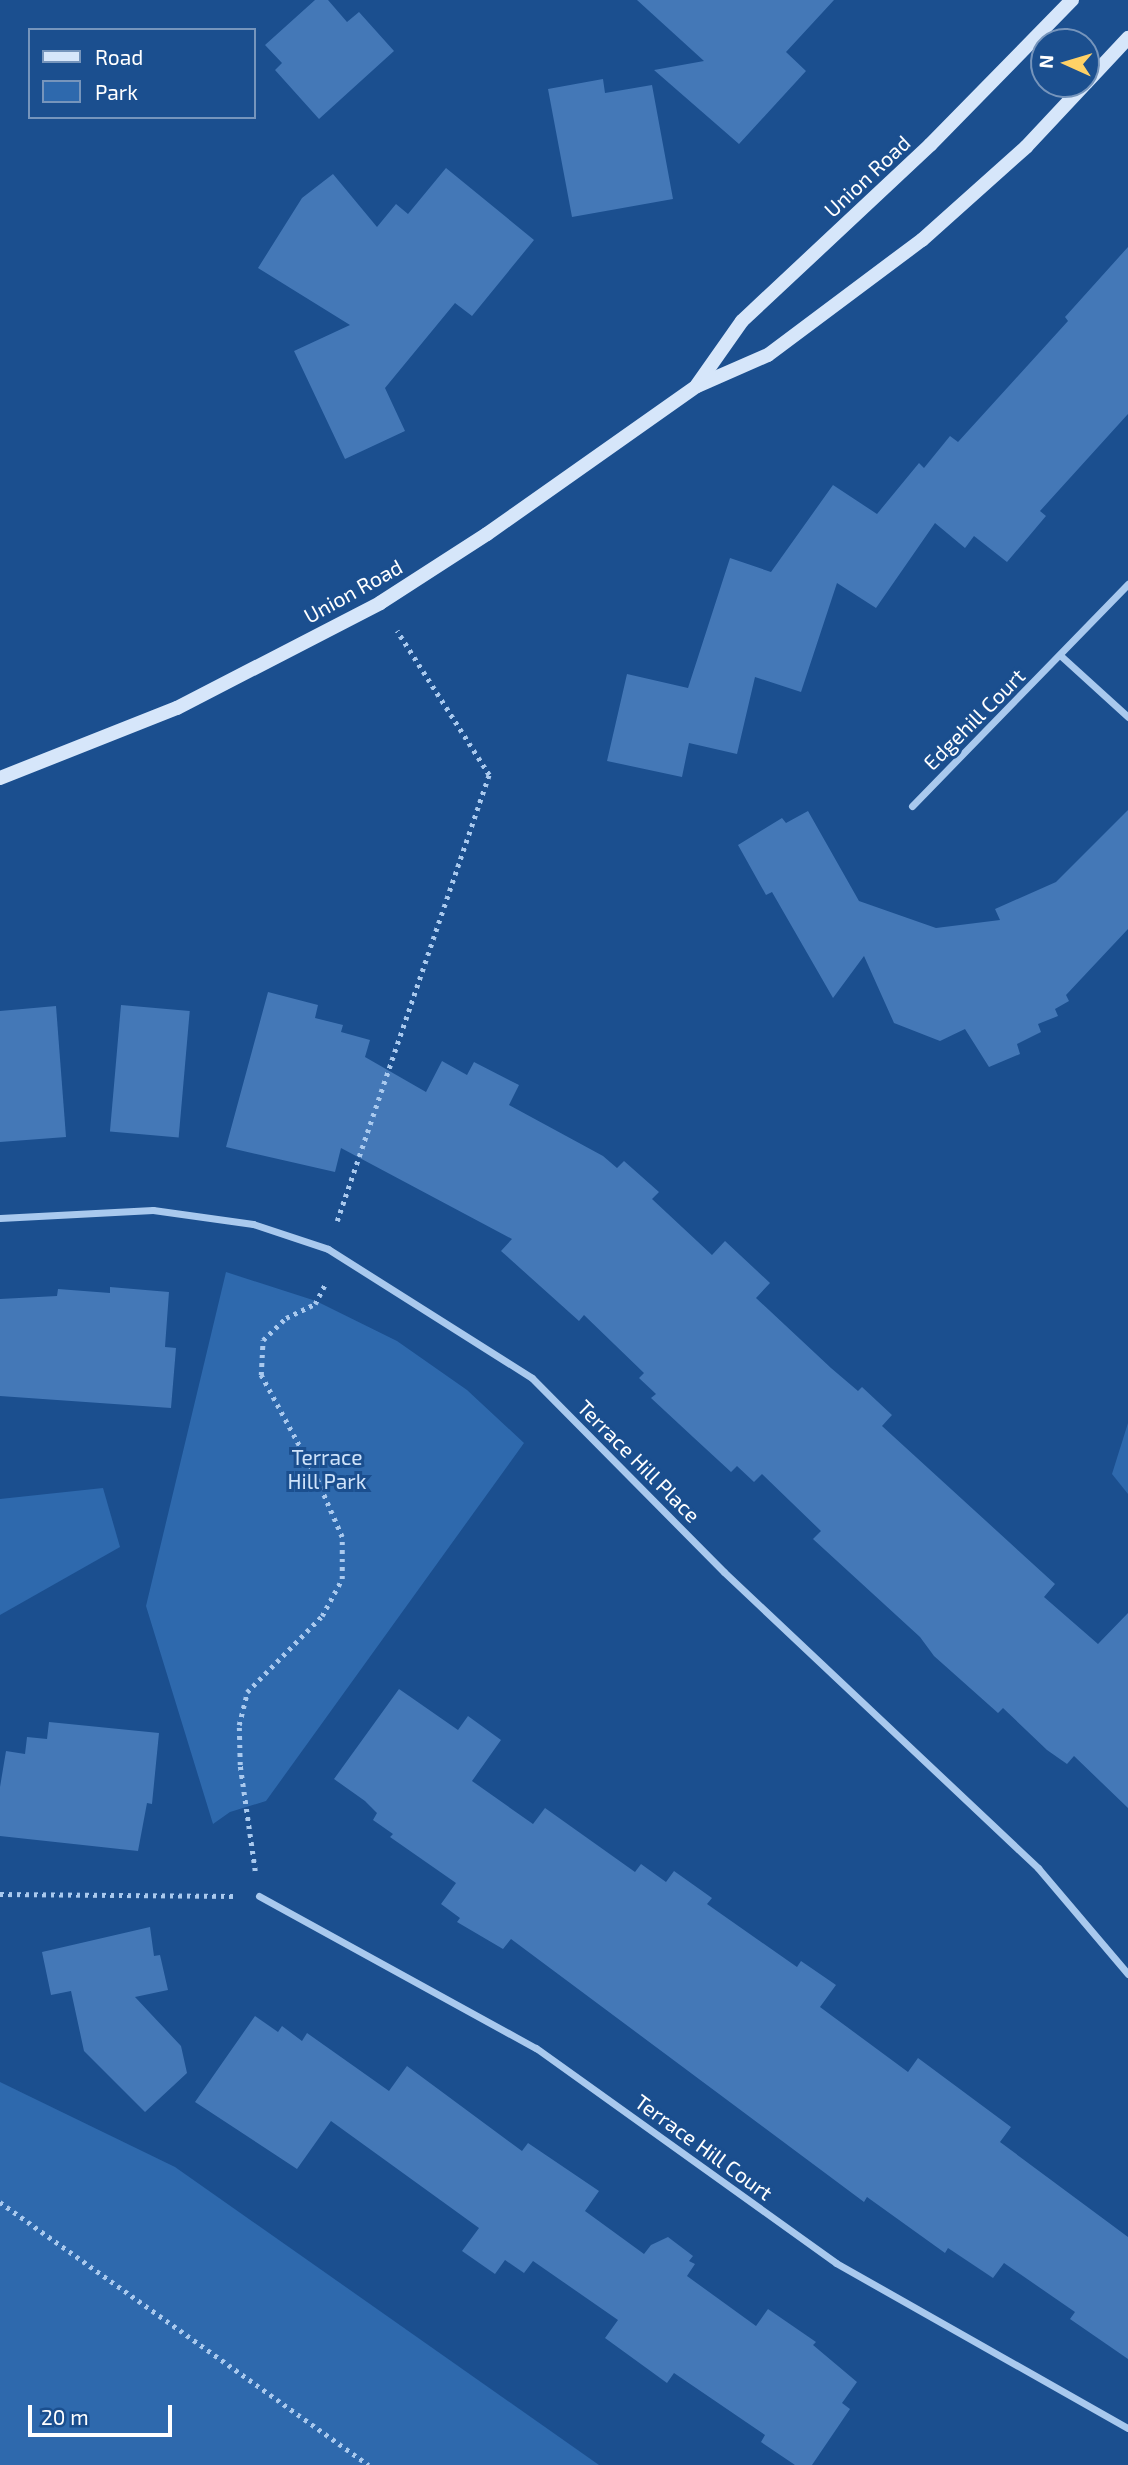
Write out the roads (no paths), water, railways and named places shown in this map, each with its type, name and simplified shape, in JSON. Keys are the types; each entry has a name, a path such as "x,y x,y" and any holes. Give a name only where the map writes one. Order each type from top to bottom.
{"street":[{"name":"Union Road","path":"697,386 742,321 930,145 1072,0"},
{"name":"Union Road","path":"1100,67 1128,38"},
{"name":"Union Road","path":"0,778 177,708 380,603 487,534 697,386 768,355 922,240 1026,147 1071,98"},
{"name":"Edgehill Court","path":"912,806 1061,656 1128,584"},
{"path":"1061,656 1128,717"},
{"name":"Terrace Hill Place","path":"0,1218 153,1209 253,1224 328,1248 532,1378 724,1572 1038,1868 1128,1974"},
{"name":"Terrace Hill Court","path":"259,1896 537,2048 836,2263 1128,2428"}],"park label":[{"name":"Terrace Hill Park","path":"327,1469"}]}
